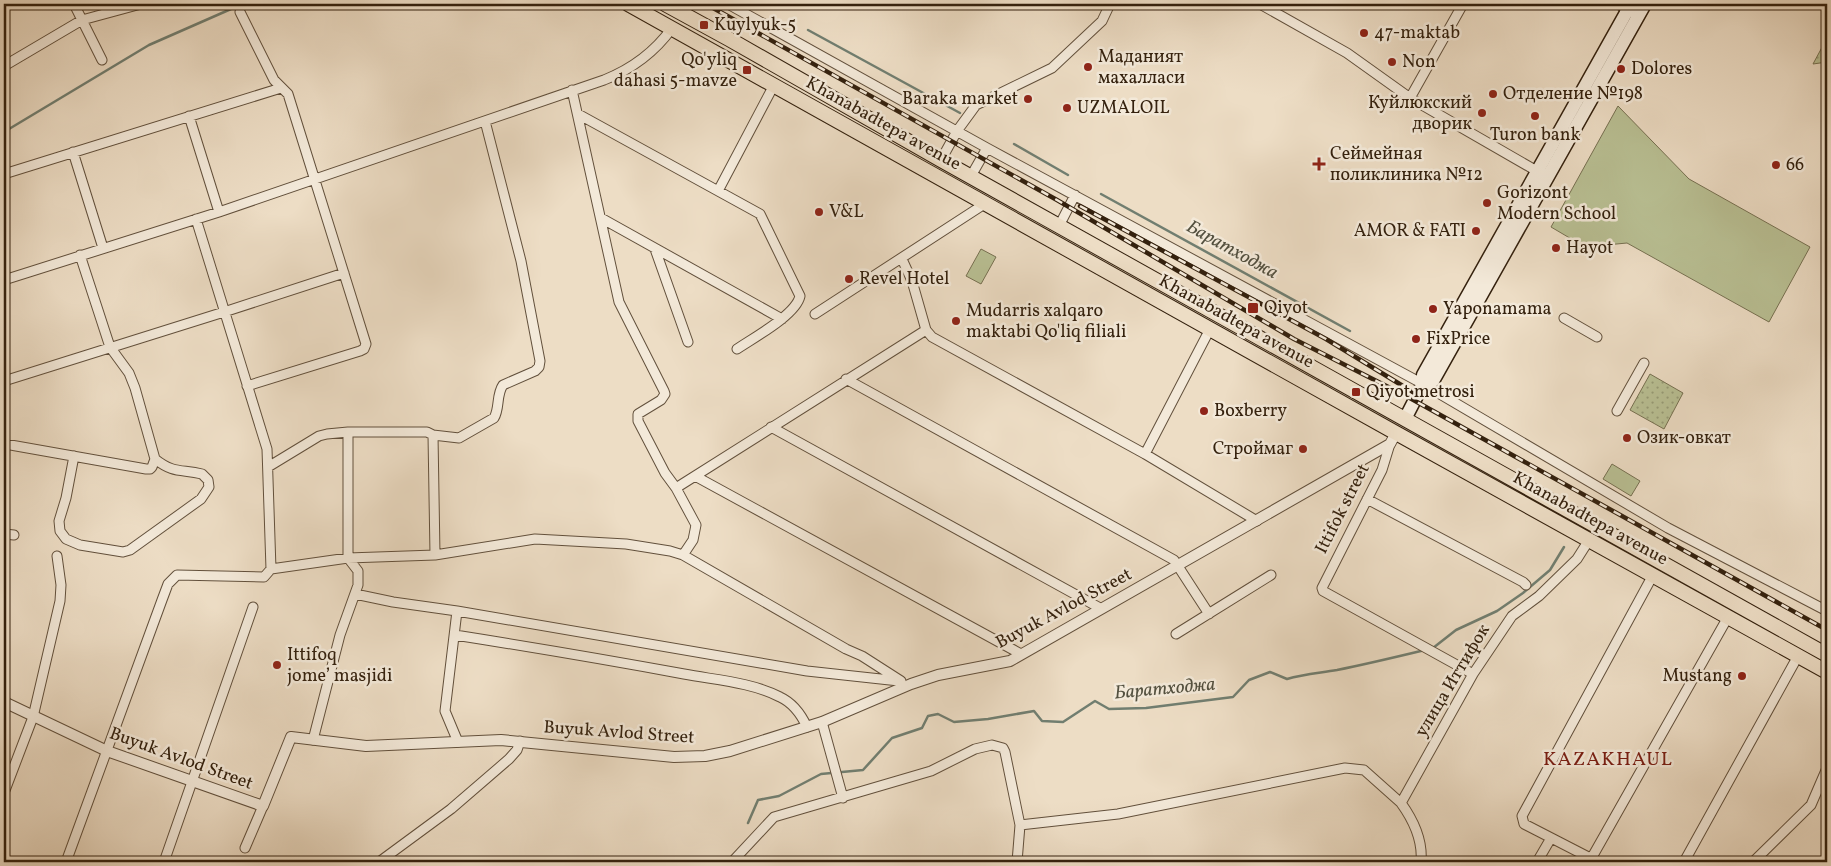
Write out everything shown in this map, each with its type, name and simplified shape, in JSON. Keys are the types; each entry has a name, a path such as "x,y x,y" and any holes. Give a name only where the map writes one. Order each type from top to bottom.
{"highway":[{"name":"Khanabadtepa avenue","path":"628,4 1210,329 1393,439 1589,540 1827,672"},
{"name":"Khanabadtepa avenue","path":"665,4 729,38 1124,263 1827,655"},
{"path":"1116,277 1124,263"},
{"path":"1393,439 1404,419"}],"main road":[{"path":"1404,419 1423,384 1423,375 1543,174 1629,8 1646,4"}],"street":[{"path":"74,4 102,60"},
{"path":"4,66 82,20 141,4"},
{"path":"728,4 987,148 1423,384 1668,528 1827,611"},
{"path":"941,160 957,131 976,105 1052,68 1102,21 1110,4"},
{"path":"1260,4 1347,52 1410,98 1543,174"},
{"path":"1410,98 1463,4"},
{"path":"240,12 274,80 288,94 366,344 364,349 247,386"},
{"path":"4,280 196,220 604,80 626,70 641,60 663,41 672,28"},
{"path":"718,191 774,85"},
{"path":"4,174 280,88"},
{"path":"572,90 620,302 665,394 660,400 641,411 637,417 665,473 676,488 696,525 693,540 683,555"},
{"path":"578,114 760,214 800,296 797,303 782,319 737,349"},
{"path":"189,116 218,212"},
{"path":"268,467 319,436 331,433 427,432 433,435 459,438 494,418 497,413 499,392 503,385 535,371 539,367 540,361 520,261 485,121"},
{"path":"971,176 987,148"},
{"path":"73,152 103,248"},
{"path":"1059,226 1075,196"},
{"path":"815,314 986,203"},
{"path":"601,218 782,319"},
{"path":"66,862 168,584 177,575 264,577 270,569 267,449 196,220"},
{"path":"655,249 688,342"},
{"path":"74,456 66,498 59,521 60,531 66,539 80,545 123,552 130,550 202,499 209,487 208,480 202,474 175,471 166,468 155,460 135,388 129,372 110,347 80,255"},
{"path":"902,259 912,281 926,330 932,337 1145,454 1257,520"},
{"path":"4,381 344,273"},
{"path":"1564,318 1597,337"},
{"path":"1145,454 1210,329"},
{"path":"676,488 926,330"},
{"path":"1617,411 1644,363"},
{"path":"846,379 1174,560 1209,614"},
{"path":"771,427 1100,608"},
{"path":"312,740 340,635 358,585 358,571 348,558 348,432"},
{"path":"433,435 435,555"},
{"name":"Ittifok street","path":"1393,439 1382,470 1322,588 1326,593 1474,674"},
{"name":"Buyuk Avlod Street","path":"4,702 107,751 263,806 291,738 366,746 501,740 617,752 690,757 730,751 822,722 911,684 938,675 1010,661 1100,608 1179,566 1393,439"},
{"path":"4,442 146,468 152,467 155,460"},
{"path":"695,476 1021,654"},
{"path":"1368,499 1526,585"},
{"path":"4,534 14,535"},
{"path":"270,569 348,558 435,555 535,539 626,544 670,551 683,555 846,649 862,656 901,681"},
{"name":"улица Иттифок","path":"1401,803 1474,674 1512,616 1539,596 1577,559 1589,540"},
{"path":"4,793 33,717 60,601 61,586 57,556"},
{"path":"1176,634 1271,575"},
{"path":"1653,575 1524,812 1522,820 1524,824 1594,860 1728,617"},
{"path":"355,594 392,602 457,611 807,671 901,681 911,684"},
{"path":"164,862 253,607"},
{"path":"457,611 445,711 458,742"},
{"path":"455,635 754,687 790,703 802,716 807,727"},
{"path":"1684,862 1798,656"},
{"path":"822,722 844,798"},
{"path":"379,862 451,810 509,759 517,750 520,741"},
{"path":"732,862 774,817 931,771 975,749 998,745 1005,752 1020,825 1017,862"},
{"path":"1020,825 1118,814 1344,768 1364,770 1401,803 1410,815 1422,845 1422,862"},
{"path":"1753,862 1811,805 1827,768"},
{"path":"245,848 263,806"},
{"path":"1537,862 1551,838"}],"green space":[{"path":"1827,38 1827,62 1813,64"},
{"path":"1618,106 1689,179 1810,247 1769,322 1627,243 1585,247 1551,227"},
{"path":"981,249 996,257 981,284 966,276"},
{"path":"1650,374 1683,393 1664,429 1630,410"},
{"path":"1612,464 1640,481 1631,496 1603,479"}],"waterway":[{"path":"247,8 341,4"},
{"path":"4,132 149,45 231,9"},
{"name":"Баратходжа","path":"808,30 960,113"},
{"name":"Баратходжа","path":"1014,144 1068,175"},
{"name":"Баратходжа","path":"1101,194 1350,331"},
{"name":"Баратходжа","path":"1433,648 1456,630 1497,611 1523,593 1550,570 1564,547"},
{"name":"Баратходжа","path":"748,823 758,800 779,796 821,774 863,770 892,738 922,728 928,716 938,714 954,722 988,719 1034,711 1042,721 1063,722 1095,701 1109,709 1146,708 1233,697 1249,680 1270,672 1287,679 1348,668 1425,650"}],"railway":[{"path":"706,4 1057,200 1294,339 1408,397 1827,630"},
{"path":"1080,206 1326,339 1416,394"}],"place":[{"name":"Kuylyuk-5","path":"704,25"},
{"name":"47-maktab","path":"1364,33"},
{"name":"Non","path":"1392,62"},
{"name":"Маданият махалласи","path":"1088,67"},
{"name":"Dolores","path":"1621,69"},
{"name":"Qo'yliq dahasi 5-mavze","path":"747,70"},
{"name":"Отделение №198","path":"1493,94"},
{"name":"Baraka market","path":"1028,99"},
{"name":"UZMALOIL","path":"1067,108"},
{"name":"Куйлюкский дворик","path":"1482,113"},
{"name":"Turon bank","path":"1535,116"},
{"name":"Сеймейная поликлиника №12","path":"1319,164"},
{"name":"66","path":"1776,165"},
{"name":"Gorizont Modern School","path":"1487,203"},
{"name":"V&L","path":"819,212"},
{"name":"AMOR & FATI","path":"1476,231"},
{"name":"Hayot","path":"1556,248"},
{"name":"Revel Hotel","path":"849,279"},
{"name":"Qiyot","path":"1253,308"},
{"name":"Yaponamama","path":"1433,309"},
{"name":"Mudarris xalqaro maktabi Qo'liq filiali","path":"956,321"},
{"name":"FixPrice","path":"1416,339"},
{"name":"Qiyot metrosi","path":"1356,392"},
{"name":"Boxberry","path":"1204,411"},
{"name":"Озик-овкат","path":"1627,438"},
{"name":"Строймаг","path":"1303,449"},
{"name":"Ittifoq jome’ masjidi","path":"277,665"},
{"name":"Mustang","path":"1742,676"}],"district":[{"name":"KAZAKHAUL","path":"1608,760"}]}
